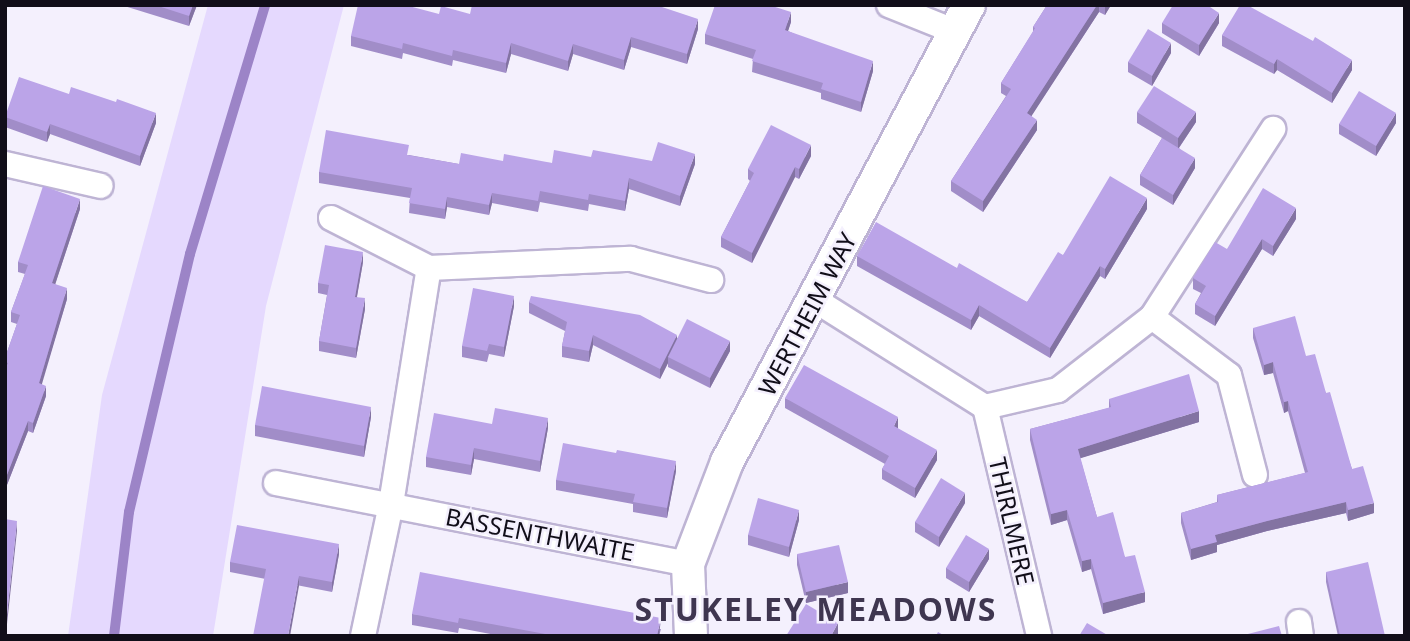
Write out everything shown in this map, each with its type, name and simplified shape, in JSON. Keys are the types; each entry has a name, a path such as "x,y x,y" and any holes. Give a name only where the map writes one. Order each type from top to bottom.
{"street":[{"path":"889,5 962,19"},
{"name":"WERTHEIM WAY","path":"691,636 688,564 727,462 962,19"},
{"path":"815,300 985,407 1058,390 1152,317 1273,129"},
{"path":"5,164 101,186"},
{"path":"331,218 429,268 631,259 711,280"},
{"path":"363,636 391,504 429,268"},
{"path":"1152,317 1229,375 1255,475"},
{"name":"THIRLMERE","path":"985,407 1039,636"},
{"name":"BASSENTHWAITE","path":"276,483 688,564"}],"shaded area":[{"path":"208,5 344,5 266,306 213,636 68,636 102,395"}],"building":[{"path":"155,5 193,5 189,16"},
{"path":"358,5 405,5 439,14 441,6 470,14 472,5 656,5 698,19 687,54 631,37 624,60 573,44 568,61 511,43 506,63 453,50 452,56 403,43 402,49 351,36"},
{"path":"715,5 769,5 791,12 785,30 873,61 861,102 821,89 823,83 752,61 756,50 705,34"},
{"path":"1047,5 1097,5 1027,113 1037,120 983,201 951,181 1011,89 1001,83"},
{"path":"1173,5 1207,5 1219,13 1199,45 1162,23"},
{"path":"1240,5 1247,5 1313,41 1315,37 1352,60 1332,93 1277,59 1274,64 1222,35"},
{"path":"1148,29 1171,43 1152,76 1128,62"},
{"path":"19,77 69,94 71,87 156,113 140,156 50,124 47,132 5,117"},
{"path":"1154,86 1196,112 1178,138 1137,112"},
{"path":"1359,91 1396,113 1376,146 1339,124"},
{"path":"771,125 811,145 799,169 795,167 752,253 721,237 754,173 748,169"},
{"path":"326,130 409,145 407,155 459,164 461,153 503,161 504,154 552,163 554,150 591,157 593,150 652,161 658,142 695,154 680,196 629,178 625,201 589,194 588,200 540,191 538,201 492,193 489,205 447,197 445,209 409,203 412,188 319,172"},
{"path":"1162,138 1195,158 1173,195 1140,175"},
{"path":"1110,176 1147,198 1105,269 1100,266 1050,348 979,305 971,320 857,256 876,222 957,268 959,263 1027,302 1058,252 1063,255"},
{"path":"43,186 80,199 52,283 67,288 39,383 46,386 33,423 28,421 5,480 5,369 8,363 5,358 20,315 11,312 28,265 18,262"},
{"path":"1263,188 1296,208 1273,246 1262,239 1215,316 1195,304 1206,286 1193,278 1215,242 1227,249"},
{"path":"325,245 363,252 355,297 365,298 356,348 319,341 329,285 318,283"},
{"path":"473,288 514,296 504,347 489,344 487,351 462,346"},
{"path":"531,296 640,315 677,335 660,369 593,335 589,351 562,346 567,322 529,302"},
{"path":"1295,316 1306,356 1315,354 1326,393 1330,392 1352,469 1363,466 1374,503 1348,510 1346,502 1267,521 1215,535 1217,542 1191,549 1181,513 1218,502 1217,495 1308,472 1288,401 1284,402 1273,362 1264,365 1253,328"},
{"path":"687,319 730,341 710,378 668,357"},
{"path":"804,365 898,417 894,426 937,450 915,488 882,469 889,456 785,398"},
{"path":"1189,374 1199,411 1078,449 1097,517 1113,512 1125,557 1135,555 1145,592 1103,603 1091,559 1082,561 1067,510 1051,514 1030,429 1111,407 1109,399"},
{"path":"262,386 371,407 364,446 255,425"},
{"path":"495,408 548,418 540,461 474,448 471,465 426,457 434,413 492,424"},
{"path":"563,443 676,461 667,508 633,502 635,494 556,480"},
{"path":"941,478 965,493 939,537 915,522"},
{"path":"758,498 799,510 789,547 748,535"},
{"path":"5,519 17,521 7,614 5,614"},
{"path":"237,525 339,544 332,582 299,576 288,636 253,636 266,569 230,562"},
{"path":"966,535 989,549 969,582 946,568"},
{"path":"839,545 848,582 806,592 797,554"},
{"path":"1368,562 1385,636 1340,636 1326,572"},
{"path":"420,572 661,618 657,636 556,636 459,618 458,623 412,614"},
{"path":"806,604 838,623 831,636 786,636"},
{"path":"1087,623 1109,636 1079,636"},
{"path":"1279,626 1282,636 1240,636"}],"waterway":[{"path":"114,636 129,512 190,254 265,5"}],"district":[{"name":"STUKELEY MEADOWS","path":"816,609"}]}
